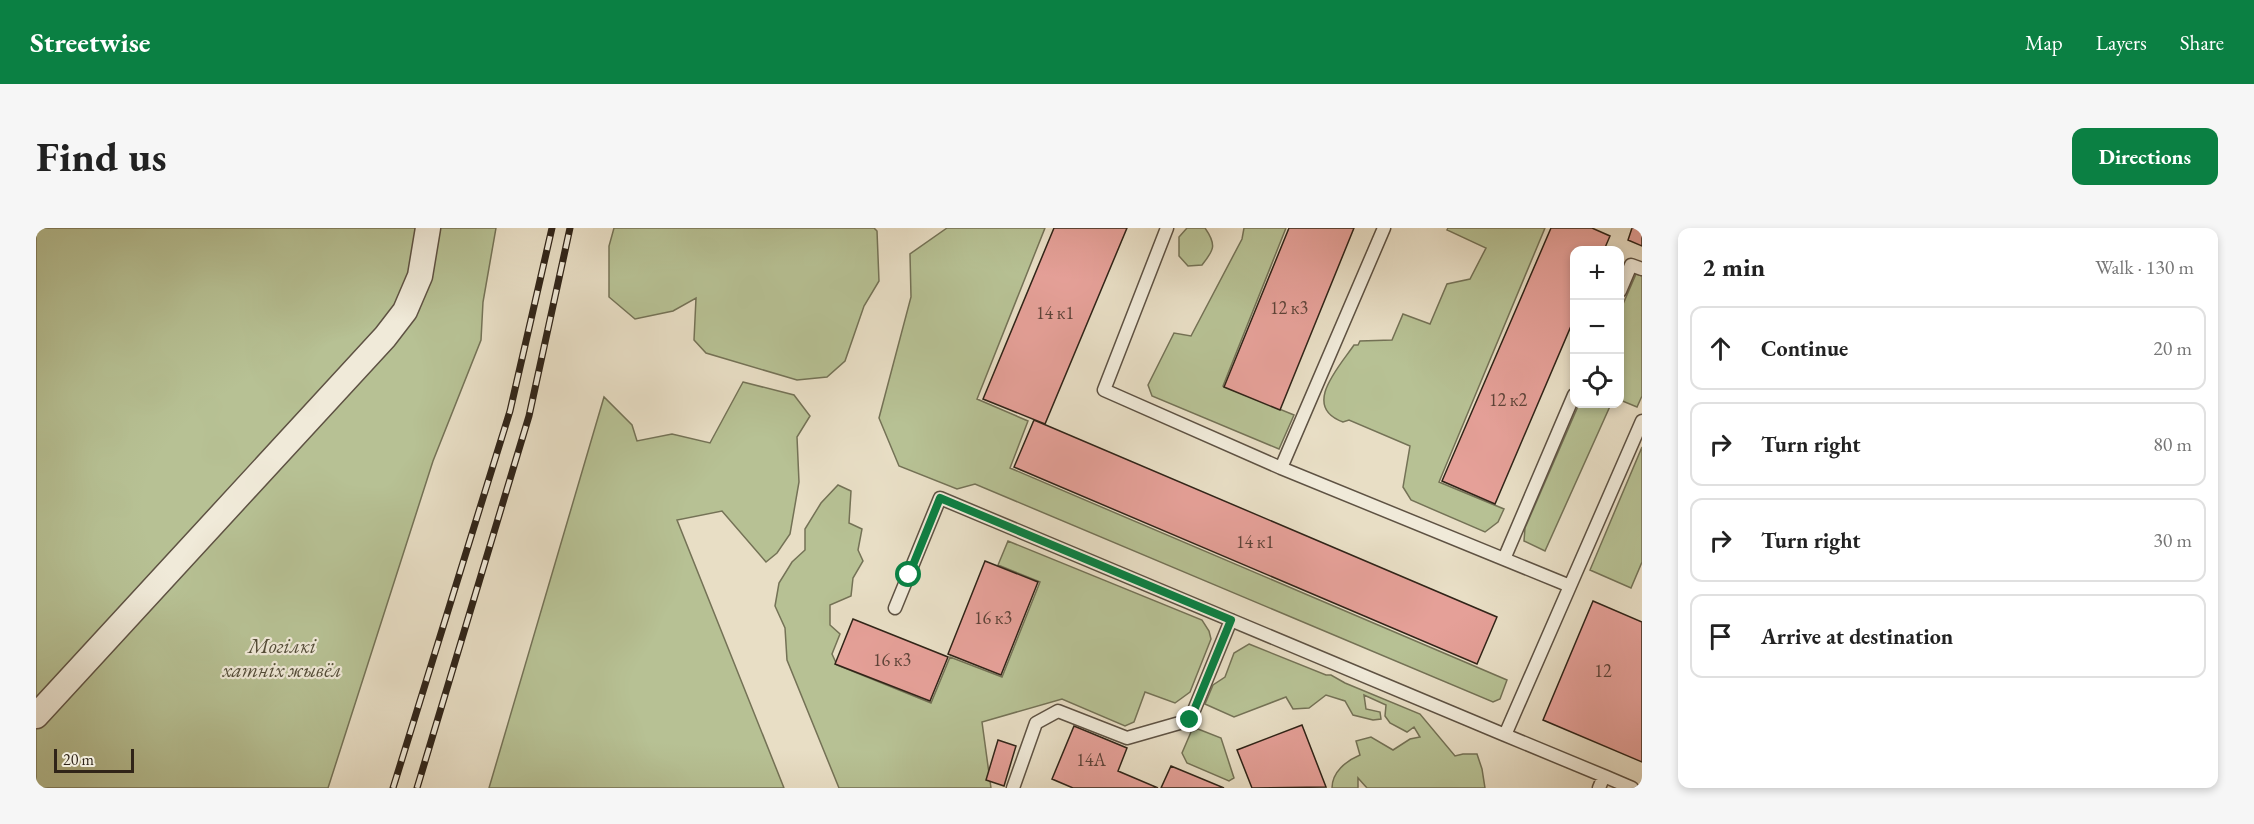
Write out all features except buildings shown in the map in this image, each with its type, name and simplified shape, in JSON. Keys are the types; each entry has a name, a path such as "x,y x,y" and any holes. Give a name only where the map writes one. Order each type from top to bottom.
{"street":[{"path":"36,716 385,337 405,311 420,276 428,228"}],"lane":[{"path":"1167,228 1104,390 1281,468 1570,586"},
{"path":"1281,468 1384,228"},
{"path":"1624,282 1631,265 1642,269"},
{"path":"1504,559 1570,407"},
{"path":"1505,735 1642,421"},
{"path":"895,608 940,498 1505,735 1601,782 1632,788"},
{"path":"1013,788 1036,723 1058,711 1127,738 1190,720 1231,620"}],"green space":[{"name":"Могілкі хатніх жывёл","path":"36,228 496,228 483,302 481,340 433,461 328,788 36,788"},
{"path":"614,228 874,228 877,231 879,281 864,306 845,361 827,377 797,380 706,353 694,340 696,298 673,311 635,319 609,297 609,246"},
{"path":"947,228 1045,228 977,399 1028,421 1010,468 1507,680 1500,699 1493,702 975,484 957,489 899,466 879,418 911,297 910,254"},
{"path":"1187,228 1205,228 1211,239 1211,251 1202,265 1188,266 1179,256 1179,237"},
{"path":"1244,228 1286,228 1223,386 1294,415 1279,449 1152,396 1148,385 1174,333 1191,336 1242,239"},
{"path":"1448,228 1545,228 1439,482 1504,509 1498,522 1485,532 1411,500 1403,487 1410,446 1349,420 1343,422 1331,415 1325,407 1324,397 1327,386 1354,345 1358,345 1360,341 1392,340 1403,314 1430,324 1447,284 1470,279 1486,248 1447,230"},
{"path":"1636,274 1642,276 1642,396 1637,407 1624,402 1624,302"},
{"path":"743,382 794,395 810,416 797,437 799,482 790,534 777,553 766,562 722,511 677,520 784,788 489,788 604,397 632,425 637,441 672,434 710,443"},
{"path":"1577,408 1609,408 1545,551 1524,541 1525,528"},
{"path":"1642,447 1642,562 1631,588 1590,570"},
{"path":"838,485 851,491 849,523 862,529 858,550 863,561 853,578 851,596 830,605 830,625 840,634 832,654 837,665 931,703 950,657 1002,677 1040,582 998,565 1008,541 1202,620 1211,639 1190,692 1175,703 1145,692 1134,722 1125,726 1062,699 982,722 991,788 839,788 787,660 785,628 775,606 779,583 792,562 805,550 805,529 821,503"},
{"path":"1249,644 1331,675 1420,714 1455,756 1477,754 1485,788 1367,788 1358,778 1358,788 1332,788 1337,772 1350,760 1360,755 1356,741 1371,737 1393,750 1410,739 1420,737 1414,727 1407,732 1390,723 1385,716 1386,705 1364,695 1366,709 1380,712 1381,719 1373,720 1353,715 1345,701 1326,695 1309,708 1293,709 1286,697 1234,717 1205,704 1213,685 1225,677 1234,653"},
{"path":"1198,729 1221,738 1234,778 1229,781 1187,763 1182,753 1191,732"}],"railway":[{"path":"393,788 510,411 552,228"},
{"path":"417,788 529,416 570,228"}],"route":[{"path":"909,575 940,498 1231,620 1190,720"}]}
